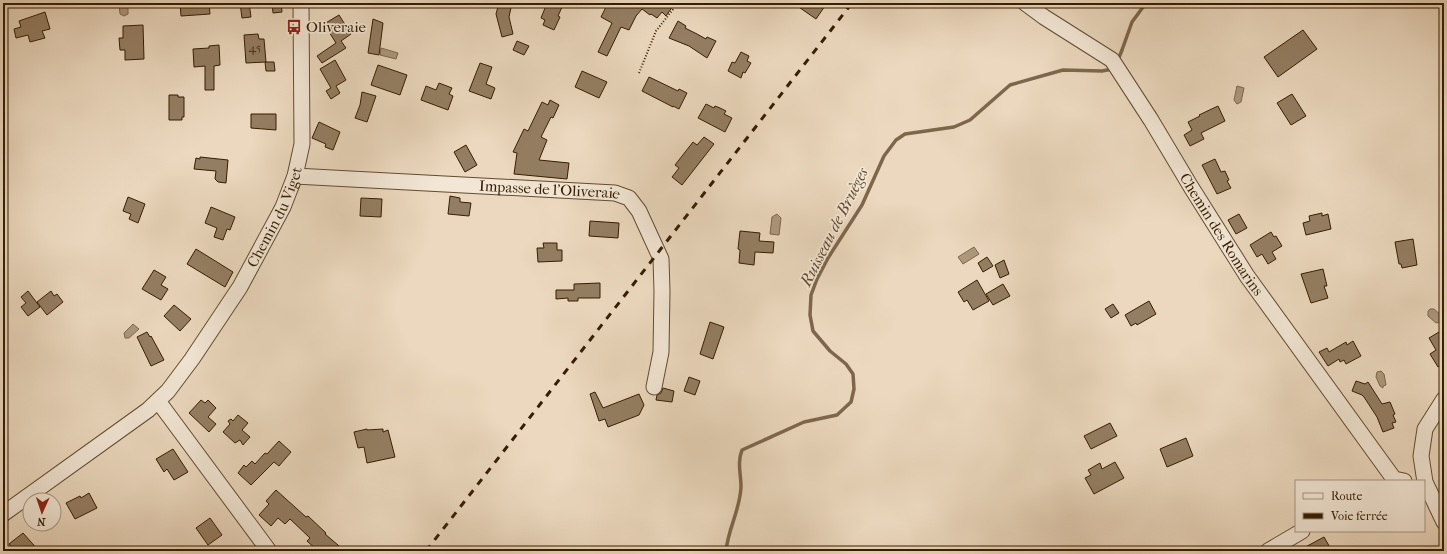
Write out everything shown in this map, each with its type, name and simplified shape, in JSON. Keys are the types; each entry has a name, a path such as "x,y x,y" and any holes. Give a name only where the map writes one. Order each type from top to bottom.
{"street":[{"name":"Chemin du Viget","path":"3,514 142,415 158,401 168,391 192,359 240,287 282,207 295,176 302,144 301,3"},
{"name":"Chemin des Romarins","path":"1025,3 1116,66 1247,276 1397,480"},
{"name":"Impasse de l'Oliveraie","path":"295,176 615,193 629,198 639,211 661,259 661,352 654,387"},
{"path":"1424,480 1421,456 1425,429 1444,399"},
{"path":"158,401 269,551"},
{"path":"1425,484 1444,522"},
{"path":"1268,551 1300,532"}],"path":[{"path":"639,73 656,31 678,3"}],"shaded area":[{"path":"119,3 128,3 128,14 124,16 120,14"},
{"path":"381,48 398,53 396,59 380,55"},
{"path":"1237,86 1244,88 1241,102 1237,104 1234,100"},
{"path":"777,214 781,218 779,235 770,234 772,217"},
{"path":"974,247 979,254 963,264 958,257"},
{"path":"1430,309 1434,309 1443,317 1444,319 1442,322 1436,323 1428,316 1428,311"},
{"path":"133,324 139,329 129,338 125,338 124,333"},
{"path":"1381,371 1384,374 1386,385 1383,386 1383,388 1380,386 1376,377 1377,372"}],"building":[{"path":"180,3 209,3 210,14 181,16"},
{"path":"240,3 249,3 251,17 242,18"},
{"path":"272,3 281,3 282,12 273,13"},
{"path":"499,3 512,3 509,17 513,34 502,37 496,14"},
{"path":"547,3 558,3 563,5 558,16 560,17 554,30 543,25 545,20 541,18"},
{"path":"608,3 675,3 666,16 662,12 657,18 642,9 636,16 629,30 621,27 607,56 598,52 612,23 601,17"},
{"path":"793,3 827,3 816,19"},
{"path":"45,12 50,29 42,31 45,38 30,42 28,35 16,38 14,29 21,27 19,21"},
{"path":"339,15 351,34 341,41 346,48 322,63 317,56 336,43 324,24"},
{"path":"373,19 383,23 379,55 368,53"},
{"path":"678,21 686,26 685,28 706,39 707,37 716,41 707,58 689,46 669,38"},
{"path":"143,25 144,59 125,60 125,50 120,50 119,38 123,38 123,26"},
{"path":"1303,30 1317,49 1278,77 1264,57"},
{"path":"258,34 259,39 264,39 266,62 246,63 244,35"},
{"path":"517,41 529,46 524,55 513,50"},
{"path":"219,45 220,65 214,66 214,90 205,90 205,66 194,67 193,49 209,48 209,46"},
{"path":"741,52 749,56 747,61 751,63 745,73 743,72 741,78 728,71 732,62 735,63"},
{"path":"335,60 346,80 336,86 340,93 331,99 326,91 331,88 320,69"},
{"path":"265,62 274,62 275,71 266,71"},
{"path":"480,63 492,67 486,84 495,88 491,99 469,91"},
{"path":"378,65 407,75 400,95 371,85"},
{"path":"582,71 607,82 599,98 575,87"},
{"path":"649,77 678,91 679,89 687,93 679,109 642,91"},
{"path":"439,83 452,88 449,94 453,96 448,110 421,100 426,86 436,90"},
{"path":"362,92 376,96 367,122 355,118 360,105"},
{"path":"1292,94 1306,116 1291,125 1277,103"},
{"path":"169,95 184,97 184,117 182,117 182,120 169,120"},
{"path":"550,100 559,105 541,137 547,140 539,160 569,163 567,179 514,174 517,153 513,152 524,129 528,131 542,102 548,105"},
{"path":"706,104 726,111 724,114 732,118 725,132 698,118"},
{"path":"1218,106 1225,121 1201,133 1204,139 1190,146 1184,135 1192,130 1188,122"},
{"path":"251,114 276,114 276,130 251,128"},
{"path":"319,122 340,132 333,150 325,147 326,144 312,138"},
{"path":"704,137 714,144 682,185 672,177 679,168 675,165 693,142 697,145"},
{"path":"466,145 477,165 465,172 454,152"},
{"path":"200,157 228,160 226,183 218,182 215,179 216,171 194,169 196,158 200,159"},
{"path":"1215,159 1221,172 1225,171 1229,180 1227,181 1231,188 1217,194 1202,165"},
{"path":"450,196 460,198 460,202 471,203 469,216 448,214"},
{"path":"128,197 145,204 138,223 129,219 131,214 123,211"},
{"path":"361,198 382,199 381,217 360,216"},
{"path":"211,207 235,217 230,230 227,229 223,240 214,237 217,228 205,223"},
{"path":"1322,213 1322,216 1328,214 1331,229 1306,235 1303,223 1310,221 1309,216"},
{"path":"1239,214 1247,228 1236,234 1228,220"},
{"path":"590,221 619,223 618,238 589,236"},
{"path":"740,231 760,233 759,241 774,242 773,253 755,252 754,265 739,263 740,250 738,249"},
{"path":"1271,232 1274,237 1276,236 1282,246 1272,252 1276,259 1268,264 1262,254 1257,257 1250,245"},
{"path":"1413,239 1417,265 1402,268 1401,264 1399,264 1395,242"},
{"path":"543,243 557,243 557,250 562,250 562,261 538,262 537,248 544,248"},
{"path":"196,249 233,272 225,287 187,264"},
{"path":"987,257 993,266 983,272 978,263"},
{"path":"1004,260 1009,274 1000,278 995,265"},
{"path":"1323,269 1327,286 1324,286 1328,298 1311,303 1301,274"},
{"path":"154,270 166,277 161,285 168,289 161,300 142,289"},
{"path":"977,280 989,301 973,310 967,300 964,302 958,292"},
{"path":"600,283 600,298 578,298 578,301 568,301 568,298 556,299 556,290 574,290 574,284"},
{"path":"1003,284 1010,296 993,305 986,294"},
{"path":"28,291 40,307 28,316 21,307 26,303 21,297"},
{"path":"51,291 54,296 57,294 63,302 47,315 37,302"},
{"path":"1149,301 1156,314 1137,325 1136,323 1131,326 1125,315"},
{"path":"1113,304 1119,313 1111,318 1105,309"},
{"path":"174,305 191,319 180,331 164,316"},
{"path":"710,322 724,327 713,359 700,354"},
{"path":"1444,329 1444,363 1438,367 1430,354 1436,350 1429,338"},
{"path":"147,332 150,337 151,336 164,360 151,366 137,337"},
{"path":"1353,341 1361,356 1346,364 1344,360 1340,362 1339,359 1328,366 1319,352 1327,348 1329,352 1346,342 1347,345"},
{"path":"689,377 700,381 695,395 684,391"},
{"path":"1356,381 1365,384 1368,382 1382,404 1390,402 1395,414 1393,415 1396,422 1392,423 1394,428 1383,432 1377,417 1364,397 1352,391"},
{"path":"663,388 674,391 672,402 656,400 657,395 661,393"},
{"path":"595,392 603,408 639,394 644,405 639,415 608,427 605,419 599,421 590,394"},
{"path":"201,400 205,403 208,400 216,408 208,417 216,424 209,432 189,413"},
{"path":"238,415 248,423 242,430 250,437 243,445 240,440 235,443 223,432 230,424 228,421 231,419 233,421"},
{"path":"1110,423 1117,436 1091,449 1084,436"},
{"path":"367,429 383,429 383,432 388,430 395,457 367,463 364,447 358,448 354,432"},
{"path":"1186,438 1193,456 1167,467 1160,449"},
{"path":"279,441 291,452 279,466 274,462 251,485 238,473 244,465 246,467 252,461 255,464"},
{"path":"173,449 188,472 174,480 167,469 164,472 156,459"},
{"path":"1115,462 1124,478 1094,494 1085,478 1091,475 1088,470 1100,463 1102,469"},
{"path":"276,490 306,517 308,516 326,533 325,534 345,551 318,551 307,541 310,538 290,519 285,524 278,518 271,526 259,515 269,504 266,501"},
{"path":"89,493 97,508 75,519 66,503 80,496 81,498"},
{"path":"210,518 222,535 208,545 196,528"},
{"path":"23,533 39,551 15,551 9,544"},
{"path":"1324,537 1332,551 1298,551"}],"waterway":[{"name":"Ruisseau de Bruèges","path":"1118,60 1132,22 1146,3"},
{"name":"Ruisseau de Bruèges","path":"726,551 740,495 741,487 739,464 742,450 804,422 837,415 851,402 854,389 853,374 846,364 830,351 813,331 810,315 811,295 817,279 828,258 862,205 884,156 896,140 905,134 954,127 970,120 1010,85 1063,70 1102,71 1113,69"}],"railway":[{"path":"426,551 852,3"}],"place":[{"name":"Oliveraie","path":"294,27"}]}
